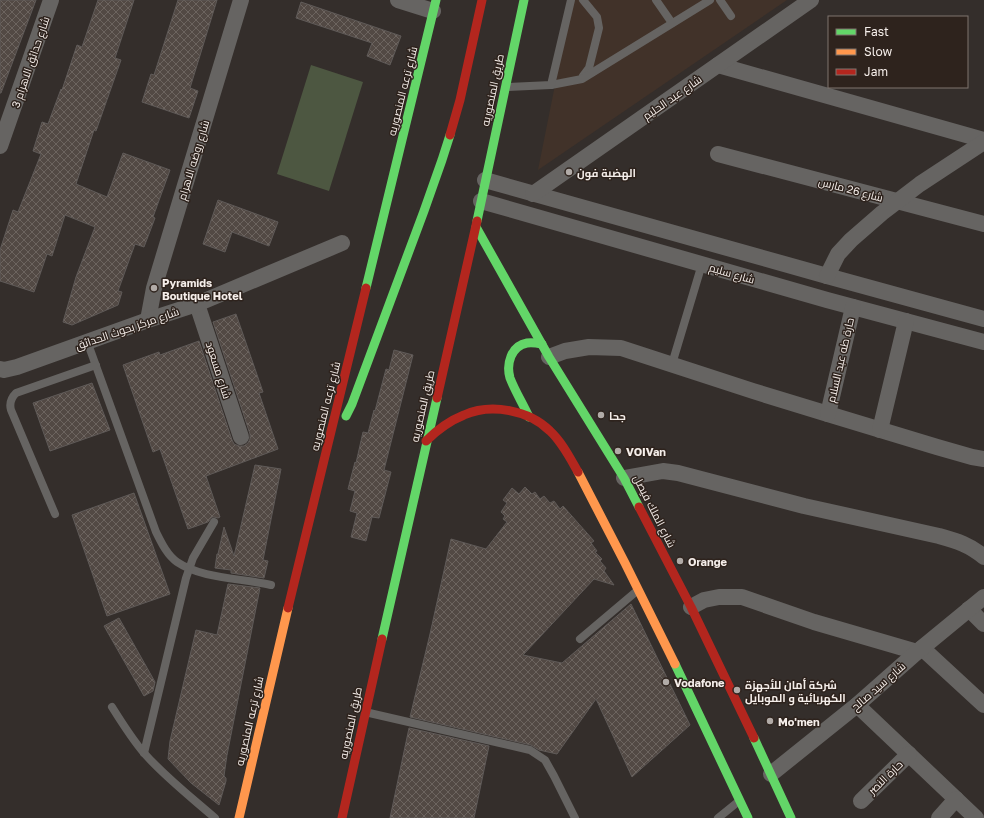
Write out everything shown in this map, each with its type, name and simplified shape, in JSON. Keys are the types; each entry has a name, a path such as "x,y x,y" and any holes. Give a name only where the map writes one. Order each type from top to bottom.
{"main road":[{"path":"327,446 335,435 352,404 427,204 460,100 482,0"},
{"name":"طريق المنصوريه","path":"342,818 426,441 476,227 480,201 524,0"},
{"name":"شارع ترعه المنصوريه","path":"239,818 327,446 435,6"},
{"name":"شارع الملك فيصل","path":"476,227 546,350 624,478 690,607 791,818"},
{"path":"529,417 510,377 508,364 513,352 523,344 536,342 546,350"},
{"path":"426,441 445,424 455,418 473,411 492,409 511,411 529,417 545,427 559,440 578,472 639,590 748,818"}],"street":[{"name":"شارع حدائق الاهرام 3","path":"0,146 52,0"},
{"name":"شارع روضه الاهرام","path":"148,320 156,281 241,0"},
{"path":"398,0 435,6"},
{"name":"شارع عبد الحليم","path":"533,194 811,0"},
{"path":"718,65 984,141"},
{"path":"827,276 838,254 851,240 882,213 920,184 984,141"},
{"name":"شارع 26 مارس","path":"718,154 984,224"},
{"name":"شارع سليم","path":"485,180 984,319"},
{"name":"شارع سليم","path":"480,201 853,307 984,342"},
{"name":"شارع مركز بحوث الحدائق","path":"0,370 17,367 87,341 198,304 342,243"},
{"name":"شارع مسعود","path":"198,304 241,437"},
{"name":"حارة طه عبد السلام","path":"828,414 853,307"},
{"path":"880,430 906,321"},
{"path":"546,350 566,351 589,347 621,348 880,430 972,457 984,459"},
{"path":"624,478 663,471 678,473 804,506 959,541 977,551 984,557"},
{"name":"شارع سيد صالح","path":"771,774 857,705 919,650 984,596"},
{"path":"690,607 704,600 719,597 742,597 814,622 919,650 984,705"},
{"path":"969,609 984,624"},
{"path":"857,705 976,818"},
{"name":"حارة النصر","path":"861,801 909,754"},
{"path":"939,818 956,799"}],"lane":[{"path":"551,85 571,0"},
{"path":"582,78 589,68 599,28 598,18 583,0"},
{"path":"656,0 672,23"},
{"path":"505,87 551,85 582,78 710,0"},
{"path":"720,0 731,16"},
{"path":"672,364 702,264"},
{"path":"87,341 156,532 167,552 176,562 202,573 271,585"},
{"path":"55,514 11,410 10,402 16,393 96,365"},
{"path":"144,753 189,568 193,558 214,522"},
{"path":"580,639 639,590"},
{"path":"112,707 144,753 161,771 214,818"},
{"path":"365,712 530,750 545,760 575,818"},
{"path":"718,818 740,801"}],"shaded area":[{"path":"572,0 787,0 538,170"}],"green space":[{"path":"311,65 363,82 329,191 277,174"}],"building":[{"path":"0,0 36,0 1,93 0,93"},
{"path":"98,0 134,0 115,58 121,60 96,131 94,130 76,184 107,197 123,153 170,170 144,247 135,244 118,291 122,292 118,305 72,325 63,322 76,277 95,227 65,215 52,256 47,254 34,292 0,281 0,250 13,210 18,212 41,154 33,151 42,122 48,124 61,89 62,90 77,45 82,47"},
{"path":"178,0 217,0 190,88 198,91 189,118 142,102 151,74 154,75"},
{"path":"301,2 401,36 390,65 367,56 372,43 296,18"},
{"path":"218,200 278,222 269,246 232,232 225,252 203,244"},
{"path":"236,314 263,392 259,393 278,449 206,476 220,517 212,517 208,522 188,529 160,449 153,452 123,365 159,352 160,355 199,341 232,440 234,444 244,446 250,439 250,434 213,322"},
{"path":"394,350 413,355 384,470 391,472 379,518 372,517 366,541 351,537 357,513 350,511 355,491 348,489 363,432 368,433 386,369 389,370"},
{"path":"92,383 110,430 50,451 33,403"},
{"path":"255,465 281,469 263,560 268,561 264,578 231,573 231,570 215,568 224,527 234,556"},
{"path":"525,487 532,494 535,492 540,499 544,496 550,503 554,501 560,509 563,506 594,541 591,543 597,551 595,552 602,559 600,561 606,568 604,571 614,585 594,579 523,655 562,663 631,604 690,725 632,777 596,699 557,754 539,750 531,745 410,717 451,539 486,549 507,522 503,519 505,516 501,512 507,503 503,500 512,488 519,494"},
{"path":"134,493 170,594 107,616 72,515"},
{"path":"228,584 260,588 227,755 224,776 226,781 219,805 191,783 168,759 170,741 196,630 217,635"},
{"path":"119,618 155,682 153,691 144,696 104,626"},
{"path":"409,728 489,746 474,818 390,818"}],"traffic: fast":[{"path":"366,288 436,0"},
{"path":"477,221 524,0"},
{"path":"346,416 352,404 424,211 450,135"},
{"path":"476,227 549,357 624,478 639,507"},
{"path":"529,417 510,378 509,362 511,356 517,348 522,345 527,343 542,344"},
{"path":"382,639 437,398"},
{"path":"675,664 748,818"},
{"path":"754,738 791,818"}],"traffic: slow":[{"path":"578,472 675,664"},
{"path":"239,818 288,608"}],"traffic: jam":[{"path":"450,135 460,100 482,0"},
{"path":"437,398 477,221"},
{"path":"288,608 366,288"},
{"path":"426,441 434,433 453,420 475,411 486,409 509,411 532,418 550,431 562,445 578,472"},
{"path":"639,507 691,607 754,738"},
{"path":"342,818 382,639"}],"place":[{"name":"الهضبة فون","path":"569,172"},
{"name":"Pyramids Boutique Hotel","path":"154,288"},
{"name":"جحا","path":"601,415"},
{"name":"VOIVan","path":"618,451"},
{"name":"Orange","path":"680,561"},
{"name":"Vodafone","path":"666,682"},
{"name":"شركة أمان للأجهزة الكهربائية و الموبايل","path":"737,690"},
{"name":"Mo'men","path":"770,721"}]}
